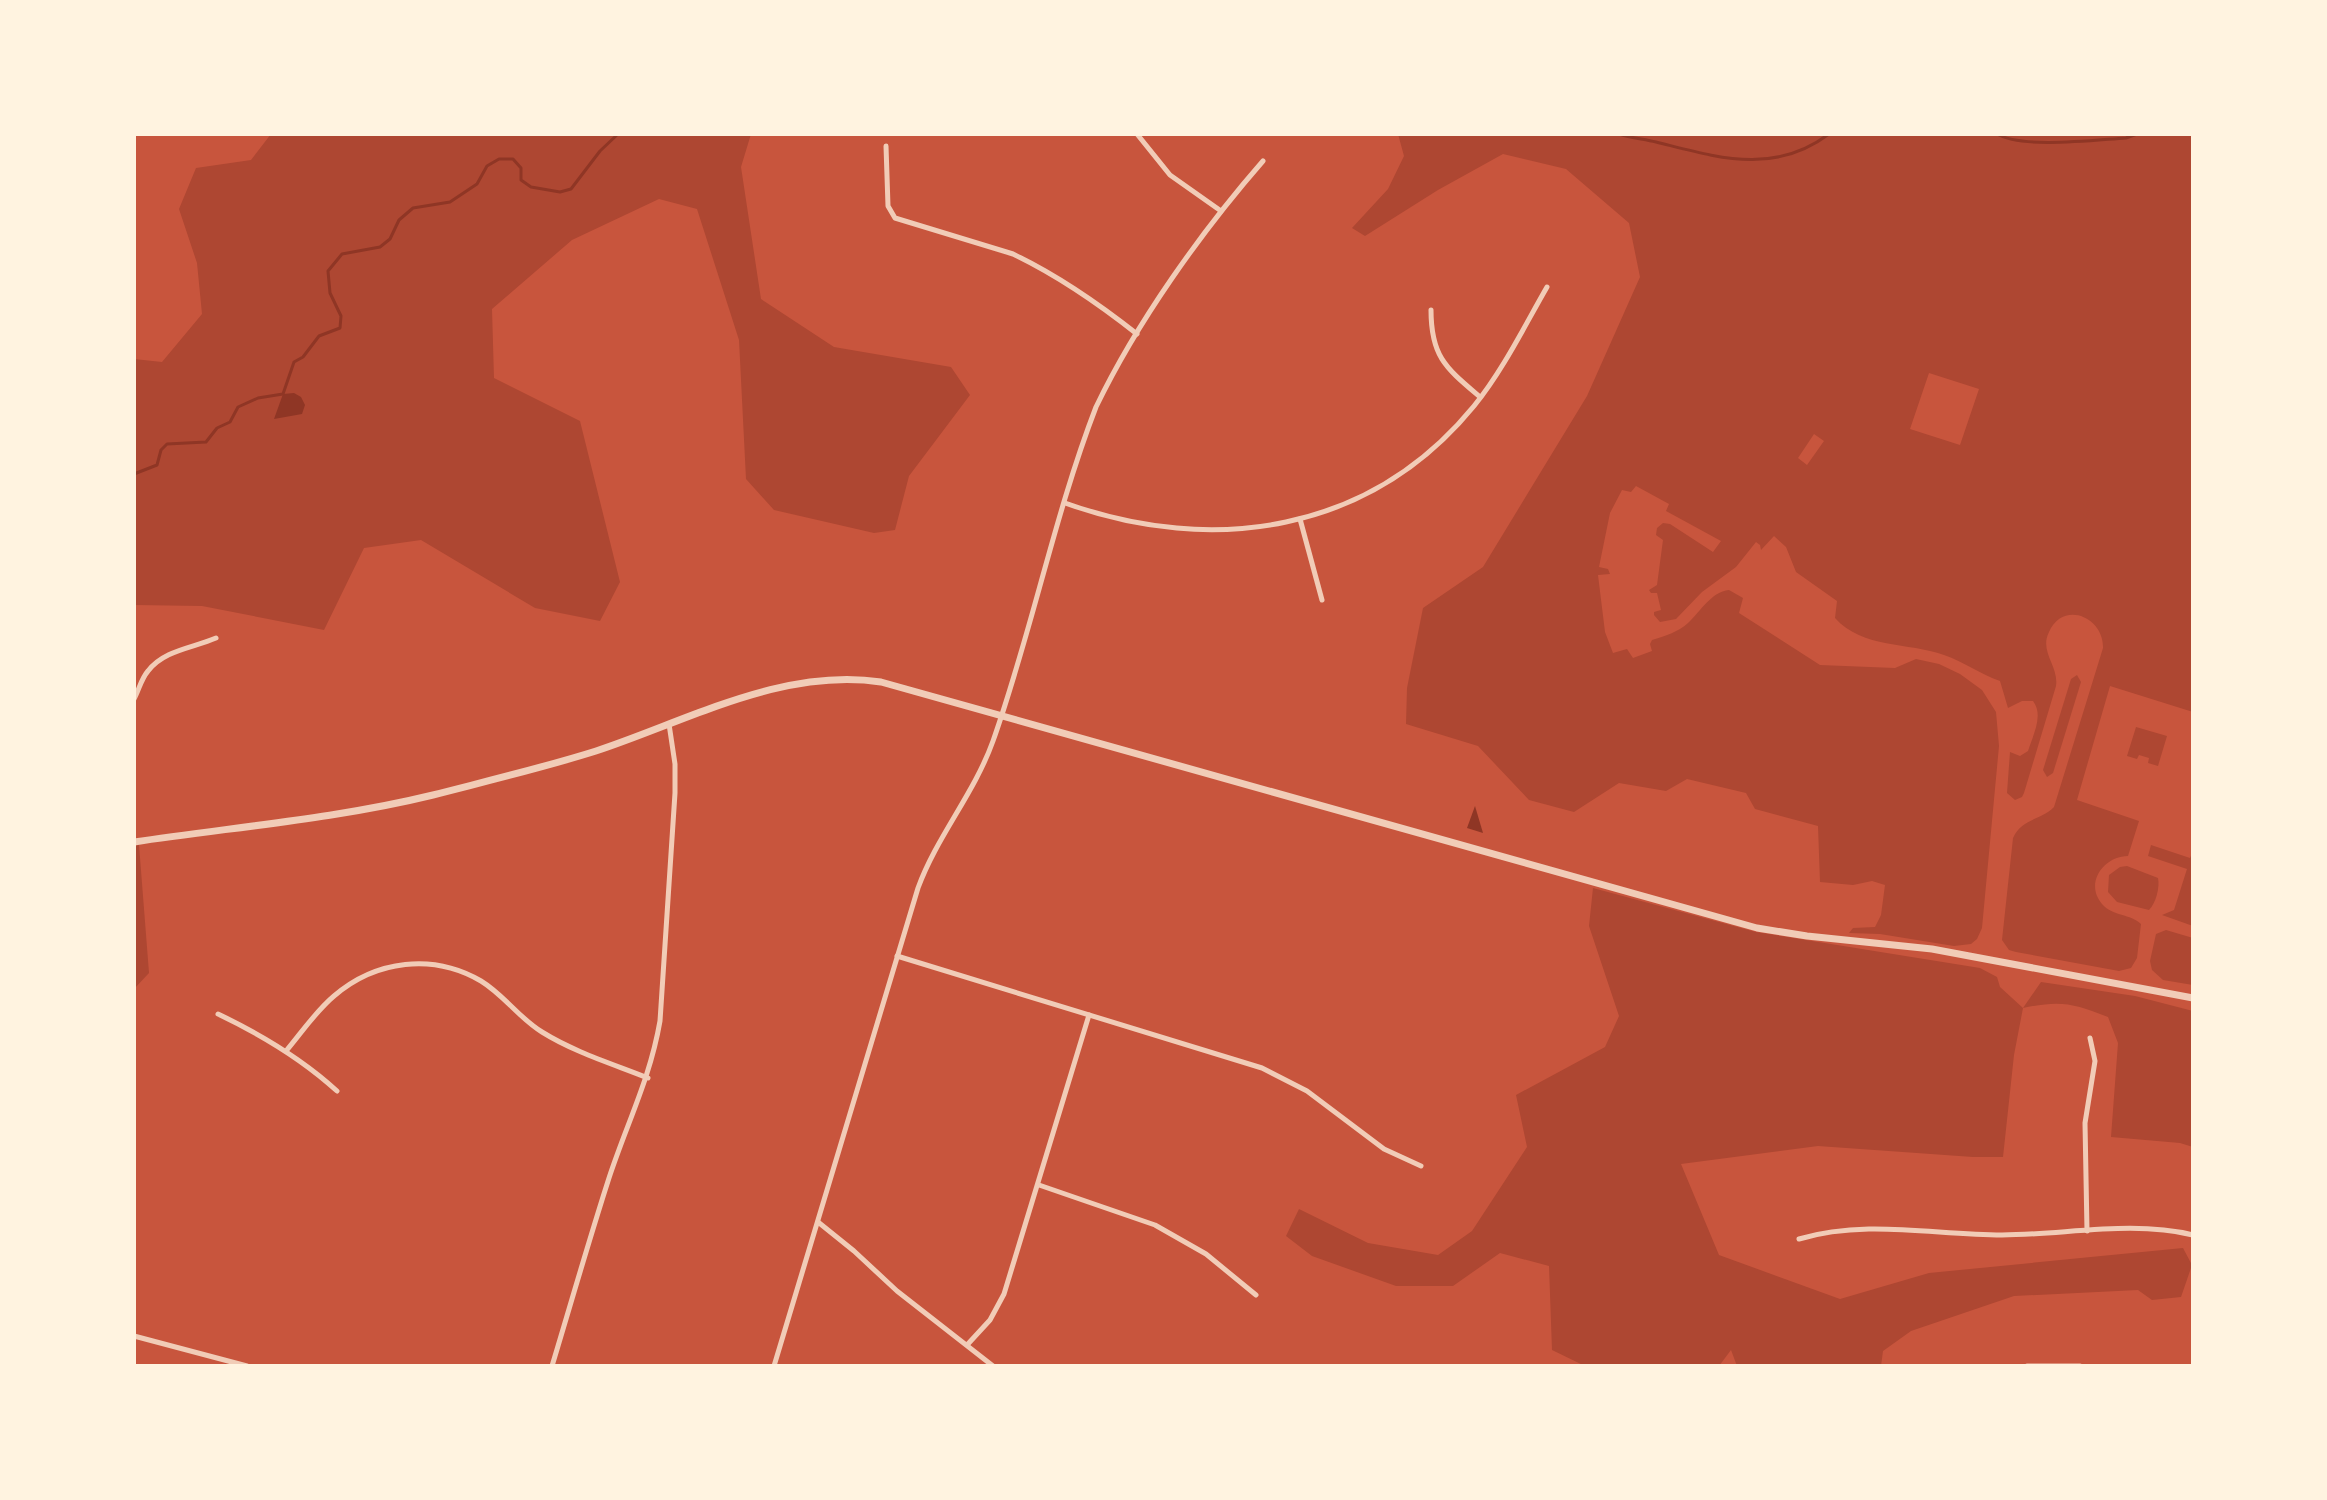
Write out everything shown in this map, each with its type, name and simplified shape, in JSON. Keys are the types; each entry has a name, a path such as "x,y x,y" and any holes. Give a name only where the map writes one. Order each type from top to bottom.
{"street":[{"path":"1137,134 1170,175 1221,211"},
{"path":"886,146 888,206 892,215 908,223 1013,254 1087,298 1137,334"},
{"path":"774,1366 923,875 979,774 1001,716 1096,407 1137,334 1221,211 1263,161"},
{"path":"1065,503 1125,522 1181,530 1244,529 1300,519 1360,498 1406,471 1449,433 1480,397 1547,287"},
{"path":"1431,310 1431,332 1437,354 1452,373 1480,397"},
{"path":"1300,519 1322,600"},
{"path":"134,699 142,681 157,662 167,655 216,638"},
{"path":"134,842 338,815 388,805 560,762 773,690 844,678 881,682 1757,928 1932,949 2193,998"},
{"path":"552,1366 609,1178 648,1078 660,1021 675,793 675,764 669,723"},
{"path":"897,956 1262,1068 1307,1091 1384,1149 1421,1166"},
{"path":"286,1051 320,1009 351,983 380,968 412,963 430,964 448,967 480,981 553,1039 648,1078"},
{"path":"218,1014 286,1051 337,1091"},
{"path":"967,1345 990,1320 1004,1294 1089,1015"},
{"path":"2087,1231 2085,1117 2095,1061 2090,1038"},
{"path":"1039,1185 1155,1225 1206,1254 1256,1295"},
{"path":"818,1222 897,1291 993,1366"},
{"path":"1799,1239 1830,1231 1907,1228 2004,1235 2155,1229 2193,1235"},
{"path":"134,1336 247,1366"},
{"path":"2027,1366 2080,1366"}],"shaded area":[{"path":"271,134 751,134 741,167 761,299 834,347 951,367 970,395 909,476 895,530 874,533 774,510 746,479 739,340 697,209 659,199 572,240 492,309 494,378 580,421 620,582 600,621 535,608 421,540 364,548 324,630 202,606 134,605 134,359 162,362 202,314 197,263 179,209 196,168 251,160"},
{"path":"1398,134 2193,134 2193,712 2110,686 2077,800 2139,821 2128,856 2119,857 2104,866 2095,888 2106,908 2141,924 2137,958 2131,968 2119,971 2016,952 2009,950 2002,940 2013,838 2026,823 2054,807 2103,648 2097,628 2082,616 2063,617 2055,622 2049,632 2046,646 2055,672 2056,686 2024,793 2015,800 2007,793 2010,752 2020,756 2028,751 2038,719 2033,701 2022,701 2008,708 2000,681 1944,655 1872,640 1846,628 1835,618 1837,601 1796,572 1786,547 1774,536 1761,550 1756,542 1736,567 1702,592 1676,619 1660,622 1654,615 1654,612 1661,610 1657,593 1649,590 1657,585 1663,540 1656,535 1657,528 1663,523 1670,524 1713,552 1721,541 1666,511 1669,504 1636,486 1631,492 1622,490 1610,513 1599,567 1608,569 1610,574 1598,575 1605,632 1613,653 1627,649 1633,658 1652,651 1652,640 1680,629 1712,598 1729,590 1743,598 1739,613 1820,665 1895,668 1916,659 1939,664 1982,690 1996,712 1999,746 1982,928 1971,944 1954,946 1880,934 1849,933 1853,928 1875,927 1881,915 1885,885 1872,881 1853,885 1820,882 1818,826 1755,809 1746,793 1687,779 1666,791 1619,783 1574,812 1529,800 1478,746 1406,724 1407,688 1423,608 1483,567 1587,396 1640,277 1629,223 1566,169 1503,154 1365,236 1352,228 1388,189 1404,156","holes":["1929,373 1979,389 1960,445 1910,429","1814,434 1824,441 1807,465 1798,458"]},
{"path":"294,393 301,397 305,405 302,414 274,419 283,394"},
{"path":"2077,675 2081,682 2053,773 2047,777 2043,770 2071,679"},
{"path":"2136,727 2167,736 2158,766 2148,763 2149,758 2127,756"},
{"path":"1475,806 1483,833 1467,828"},
{"path":"139,845 149,973 134,989 134,846"},
{"path":"2151,845 2190,858 2193,851 2193,926 2162,915 2174,910 2187,869 2148,856"},
{"path":"2127,866 2158,878 2157,895 2149,910 2117,902 2108,892 2109,875"},
{"path":"1593,888 1756,932 1980,968 1997,977 2000,987 2023,1008 2014,1055 2003,1157 1818,1146 1681,1164 1719,1255 1840,1299 1929,1273 2183,1248 2192,1265 2181,1297 2152,1300 2138,1290 2014,1296 1911,1331 1883,1351 1881,1366 1737,1366 1731,1350 1719,1366 1585,1366 1552,1350 1549,1266 1500,1253 1453,1286 1396,1286 1312,1256 1286,1236 1299,1209 1368,1243 1438,1255 1472,1231 1527,1147 1516,1095 1605,1047 1619,1016 1589,926"},
{"path":"2166,930 2193,938 2193,985 2163,980 2152,970 2150,961 2156,934"},
{"path":"2041,982 2135,996 2193,1011 2193,1147 2111,1137 2118,1043 2108,1017 2066,1004 2023,1008"}],"waterway":[{"path":"134,474 157,465 161,450 167,444 206,442 217,428 230,422 238,407 258,398 283,394 294,362 303,357 319,336 340,328 341,316 330,293 328,271 342,254 380,247 390,239 399,220 413,208 450,202 477,184 487,166 499,159 513,159 521,168 521,180 531,187 560,192 571,189 600,151 618,134"},
{"path":"1619,134 1701,153 1744,159 1787,155 1829,134"},
{"path":"1997,134 2009,139 2041,142 2078,142 2126,138 2137,134"}]}
